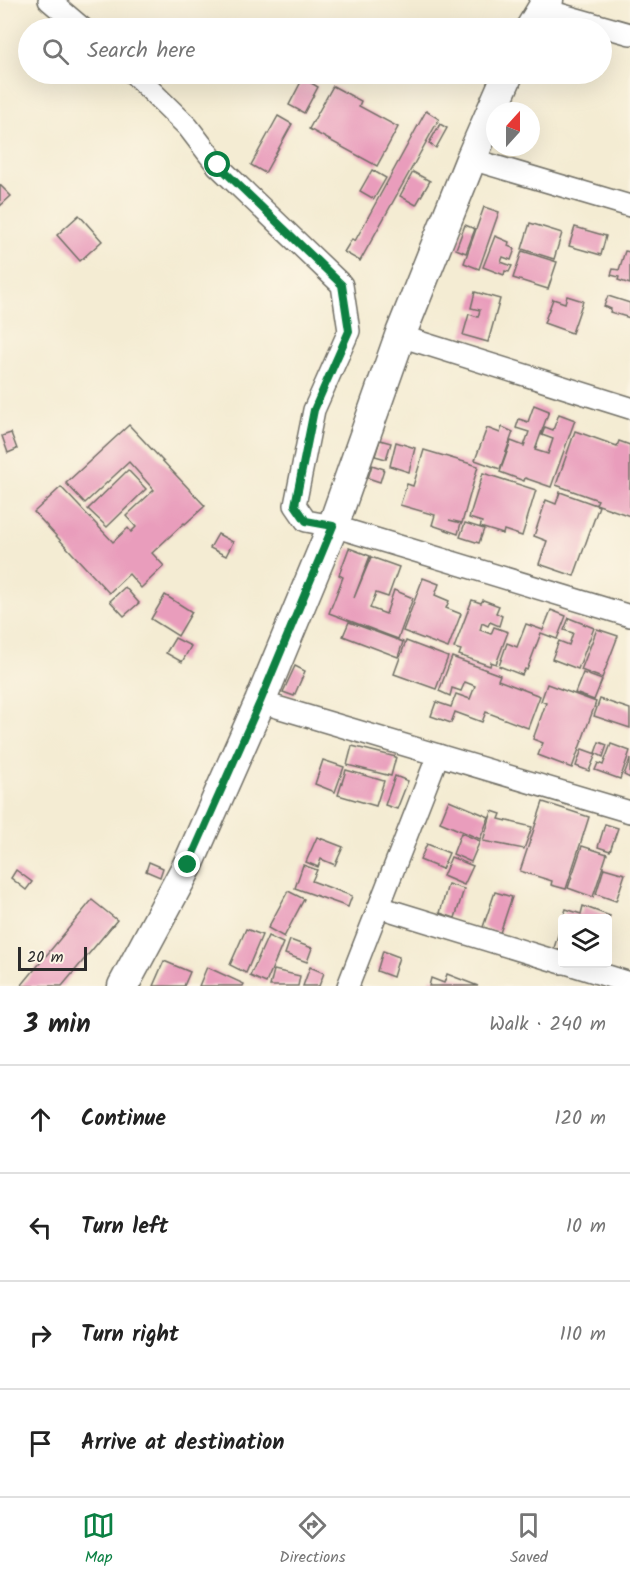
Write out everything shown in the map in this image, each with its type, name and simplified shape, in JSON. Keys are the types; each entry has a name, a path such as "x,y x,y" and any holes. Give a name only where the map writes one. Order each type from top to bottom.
{"street":[{"path":"49,0 70,18"},
{"path":"540,12 565,18"},
{"path":"612,30 630,34"},
{"path":"144,84 188,127 218,165 342,285 349,331 314,410 295,505 306,521 333,526 630,616"},
{"path":"123,986 188,865 260,702 333,526 400,336 504,84"},
{"path":"471,159 630,206"},
{"path":"400,336 630,408"},
{"path":"260,702 630,812"},
{"path":"348,986 438,755"},
{"path":"379,907 558,961"},
{"path":"580,968 630,983"}],"building":[{"path":"300,84 313,84 318,87 304,113 289,105"},
{"path":"333,86 361,101 359,106 398,127 377,166 309,129"},
{"path":"426,111 439,119 360,261 344,252 352,239 355,241"},
{"path":"278,116 292,124 265,173 251,165"},
{"path":"440,124 447,128 436,148 429,143"},
{"path":"372,170 386,178 374,199 360,191"},
{"path":"413,172 430,181 416,205 400,196"},
{"path":"0,185 11,196 0,206"},
{"path":"484,207 499,212 479,269 464,263"},
{"path":"79,215 102,241 80,261 57,235"},
{"path":"530,223 562,233 554,259 522,249"},
{"path":"465,225 475,229 466,253 456,249"},
{"path":"575,227 606,236 601,255 569,246"},
{"path":"495,236 509,242 508,246 515,249 511,260 503,257 501,262 512,266 509,272 505,271 504,275 483,267"},
{"path":"522,251 557,262 548,289 513,278"},
{"path":"625,251 630,252 630,284 611,275 613,269 619,270"},
{"path":"475,292 500,299 488,342 463,335 469,314 478,317 480,310 471,308"},
{"path":"567,296 583,301 572,333 544,323 553,299 565,303"},
{"path":"608,296 630,303 630,318 610,312 611,309 604,306"},
{"path":"534,405 549,411 535,450 548,454 553,439 542,435 545,427 553,430 559,414 575,420 551,487 525,478 524,481 500,472 511,441 524,446 529,432 516,428 519,419 528,422"},
{"path":"129,425 205,506 152,553 164,566 141,588 129,574 109,593 34,512 61,487 113,542 128,528 131,532 136,527 126,516 154,490 129,462 85,503 66,483"},
{"path":"502,427 513,432 500,469 475,460 487,428 500,433"},
{"path":"575,431 617,446 619,441 630,445 630,516 596,504 598,500 556,485"},
{"path":"11,433 17,449 8,453 2,436"},
{"path":"380,440 391,443 386,459 375,456"},
{"path":"396,442 415,448 409,472 390,466"},
{"path":"424,450 478,466 462,523 449,520 461,523 458,534 432,525 435,515 400,505 407,484 413,486"},
{"path":"372,465 384,469 380,482 368,478"},
{"path":"128,470 146,489 107,527 88,509"},
{"path":"483,473 536,490 522,536 504,530 503,534 480,527 482,522 469,518"},
{"path":"560,492 599,506 574,576 539,564 547,541 534,536 546,500 556,504"},
{"path":"465,523 484,529 479,543 460,537"},
{"path":"218,534 233,542 226,556 210,548"},
{"path":"349,548 370,556 354,598 371,557 399,567 388,597 376,593 370,608 386,614 394,590 413,598 398,639 329,613 343,577 339,575"},
{"path":"423,578 439,584 435,595 449,601 446,608 461,614 448,648 403,631"},
{"path":"125,587 139,603 124,616 110,601"},
{"path":"165,595 192,612 178,636 151,619"},
{"path":"472,600 481,603 483,600 499,606 496,613 502,616 499,626 490,622 488,626 482,623 480,630 491,634 494,627 508,632 496,664 491,662 490,666 459,655 461,650 454,648"},
{"path":"551,610 566,616 557,639 541,633 527,670 525,669 522,675 499,666 507,643 517,647 526,624 543,630"},
{"path":"569,618 594,628 578,669 552,659 559,641 569,645 573,633 564,630"},
{"path":"349,622 403,642 398,657 343,636"},
{"path":"597,629 618,636 602,678 581,670"},
{"path":"175,638 191,646 182,662 166,653"},
{"path":"406,641 448,657 436,689 394,674"},
{"path":"452,657 500,675 498,680 540,696 528,728 486,712 482,722 455,712 451,723 431,716 436,702 451,707 456,694 470,699 475,686 465,682 461,691 452,688 450,696 439,691"},
{"path":"295,666 305,671 294,696 283,692"},
{"path":"583,673 602,680 594,700 575,693"},
{"path":"547,684 596,702 572,768 538,755 543,743 533,739 546,703 541,701"},
{"path":"600,699 630,709 630,728 594,716"},
{"path":"599,742 607,745 603,757 595,753"},
{"path":"611,744 630,751 620,779 595,770 598,763 603,765"},
{"path":"352,746 396,757 391,776 347,765"},
{"path":"582,749 596,754 589,771 576,766"},
{"path":"630,759 630,778 624,775"},
{"path":"323,760 344,767 335,792 315,784"},
{"path":"346,770 384,781 376,806 338,795"},
{"path":"395,776 408,781 397,809 385,805"},
{"path":"449,800 489,817 480,839 440,822"},
{"path":"543,802 589,817 566,889 551,885 552,881 520,871"},
{"path":"492,811 501,814 499,819 532,827 524,849 483,841"},
{"path":"605,824 618,828 610,851 598,847"},
{"path":"461,833 480,841 471,862 453,854"},
{"path":"317,837 343,847 335,865 321,859 318,867 306,862"},
{"path":"427,844 449,853 442,869 420,860"},
{"path":"582,846 607,854 593,897 568,888"},
{"path":"451,857 473,866 464,885 443,876"},
{"path":"149,862 163,868 160,877 146,871"},
{"path":"303,865 317,870 312,881 352,896 348,907 295,888"},
{"path":"604,868 625,874 616,901 596,894"},
{"path":"16,870 32,882 26,890 11,878"},
{"path":"448,884 464,889 455,918 440,913"},
{"path":"288,891 304,899 284,937 268,928"},
{"path":"495,892 512,897 500,933 483,927"},
{"path":"92,900 117,920 62,986 21,986"},
{"path":"583,906 605,914 581,914"},
{"path":"566,909 581,914 564,914"},
{"path":"246,929 262,935 246,973 230,965"},
{"path":"558,935 558,950 554,948"},
{"path":"268,936 283,943 266,983 250,976"},
{"path":"290,940 312,948 307,962 285,954"},
{"path":"383,951 399,957 393,977 377,971"},
{"path":"164,961 190,972 184,986 153,986"},
{"path":"207,967 244,984 243,986 199,986"},
{"path":"310,967 324,973 319,986 303,986"},
{"path":"274,970 300,976 298,986 270,986"},
{"path":"447,974 478,986 429,986 431,978 444,983"}],"route":[{"path":"188,865 260,702 333,526 306,521 295,505 314,410 349,331 342,285 218,165"}]}
